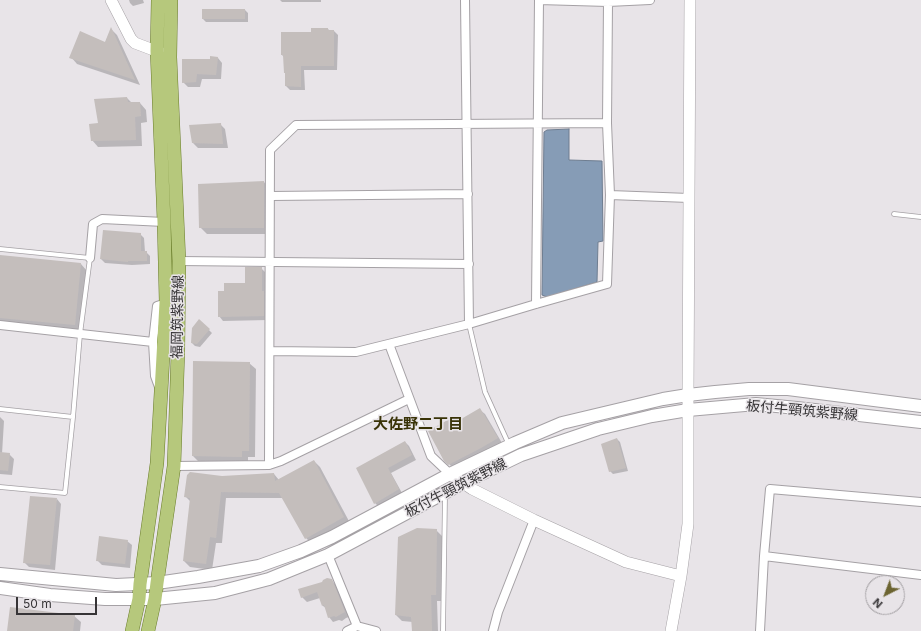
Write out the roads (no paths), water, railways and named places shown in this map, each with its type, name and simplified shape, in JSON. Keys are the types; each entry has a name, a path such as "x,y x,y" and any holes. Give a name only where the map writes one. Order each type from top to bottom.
{"main road":[{"name":"福岡筑紫野線","path":"132,631 140,599 140,584 157,463 166,303 157,52 158,0"},
{"name":"福岡筑紫野線","path":"148,631 155,600 174,466 179,261 170,57 171,0"},
{"name":"板付牛頸筑紫野線","path":"0,574 116,585 157,583 259,566 301,551 332,537 450,474 510,445 562,423 663,399 749,389 788,389 921,406"},
{"name":"板付牛頸筑紫野線","path":"0,588 50,595 105,599 155,600 215,592 269,579 328,555 463,483 521,456 598,429 652,416 688,410 756,404 921,422"}],"street":[{"path":"111,0 131,39 135,43 170,57"},
{"path":"465,0 470,324"},
{"path":"536,304 539,0 608,2 650,0"},
{"path":"671,631 681,576 688,524 690,0"},
{"path":"270,351 356,352 470,324 608,284 610,195 607,123 608,2"},
{"path":"269,465 270,150 296,125 607,123"},
{"path":"271,196 468,194"},
{"path":"610,195 689,198"},
{"path":"90,258 93,224 102,219 164,222"},
{"path":"179,261 469,264"},
{"path":"161,390 155,376 153,342 157,306 166,303"},
{"path":"0,325 153,342"},
{"path":"389,344 431,456 450,474 472,489 534,520 626,562 681,576"},
{"path":"174,466 269,465 281,461 409,399"},
{"path":"760,631 764,556 770,489 921,502"},
{"path":"493,631 498,612 534,520"},
{"path":"328,555 357,626"},
{"path":"764,556 921,574"},
{"path":"347,631 357,626 376,631"}],"lane":[{"path":"894,214 921,216"},
{"path":"0,249 90,258 80,334 73,417 64,493 0,487"},
{"path":"470,324 485,392 510,445"},
{"path":"0,409 73,417"},
{"path":"443,631 445,493"}],"water":[{"path":"569,129 569,160 602,161 603,241 598,242 597,282 547,297 542,295 544,132 547,130"}],"district":[{"name":"大佐野二丁目","path":"418,424"}]}
